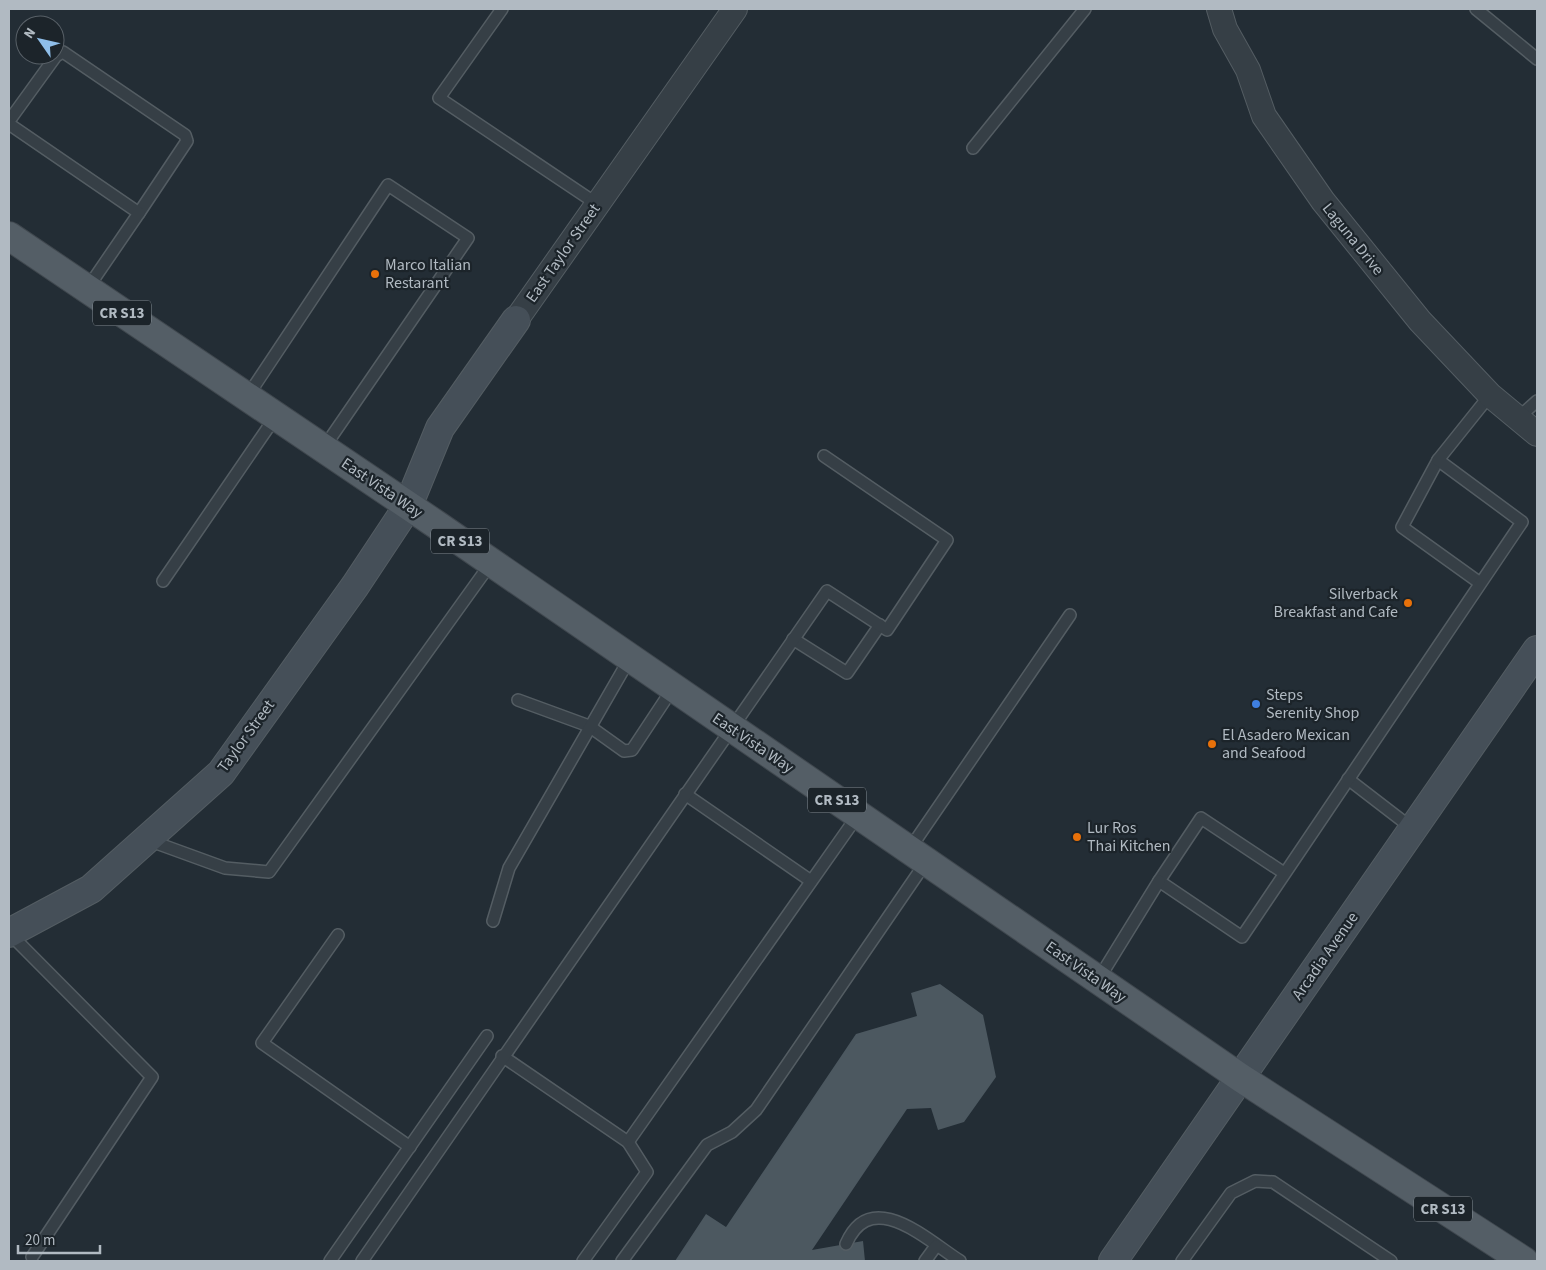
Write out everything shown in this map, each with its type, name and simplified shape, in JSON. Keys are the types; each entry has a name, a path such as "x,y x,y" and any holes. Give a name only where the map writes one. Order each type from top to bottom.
{"main road":[{"name":"East Vista Way","path":"9,236 408,506 1241,1078 1524,1261"}],"street":[{"name":"East Taylor Street","path":"408,506 440,428 735,9"},
{"name":"Laguna Drive","path":"1219,9 1225,29 1248,70 1264,116 1322,202 1420,321 1490,395 1537,434"},
{"name":"Taylor Street","path":"9,933 91,889 221,773 355,586 408,506"},
{"name":"Arcadia Avenue","path":"1113,1261 1537,650"}],"lane":[{"path":"502,9 439,98 597,204"},
{"path":"974,148 1085,9"},
{"path":"1476,9 1537,59"},
{"path":"87,290 139,213 187,141 185,135 63,52 56,56 9,122 139,213"},
{"path":"247,397 388,185 468,238 323,449"},
{"path":"1480,583 1402,528 1438,460 1490,395"},
{"path":"1518,418 1537,402"},
{"path":"163,581 276,416"},
{"path":"362,1261 502,1056 827,591 887,630 947,540 824,456"},
{"path":"1159,881 1242,936 1522,522 1438,460"},
{"path":"147,840 225,868 269,872 491,563"},
{"path":"622,1261 707,1145 732,1132 756,1110 1070,615"},
{"path":"793,639 847,673 880,625"},
{"path":"493,921 509,868 589,726 630,658"},
{"path":"518,700 589,726 624,751 632,750 673,688"},
{"path":"1348,779 1413,829"},
{"path":"685,794 811,881"},
{"path":"628,1142 858,815"},
{"path":"1098,980 1159,881 1201,818 1284,873"},
{"path":"9,933 152,1077 32,1257"},
{"path":"338,935 262,1043 410,1147"},
{"path":"330,1261 487,1036"},
{"path":"502,1056 628,1142 647,1172 583,1261"},
{"path":"1182,1261 1231,1193 1255,1181 1273,1182 1390,1261"},
{"path":"846,1244 850,1233 863,1222 880,1217 895,1220 960,1261"},
{"path":"925,1261 936,1246"}],"building":[{"path":"940,984 983,1015 996,1077 964,1122 938,1130 931,1108 907,1109 812,1250 863,1241 865,1261 675,1261 706,1214 726,1227 856,1034 917,1016 911,993"}],"place":[{"name":"Marco Italian Restarant","path":"375,274"},
{"name":"Silverback Breakfast and Cafe","path":"1408,603"},
{"name":"Steps Serenity Shop","path":"1256,704"},
{"name":"El Asadero Mexican and Seafood","path":"1212,744"},
{"name":"Lur Ros Thai Kitchen","path":"1077,837"}]}
